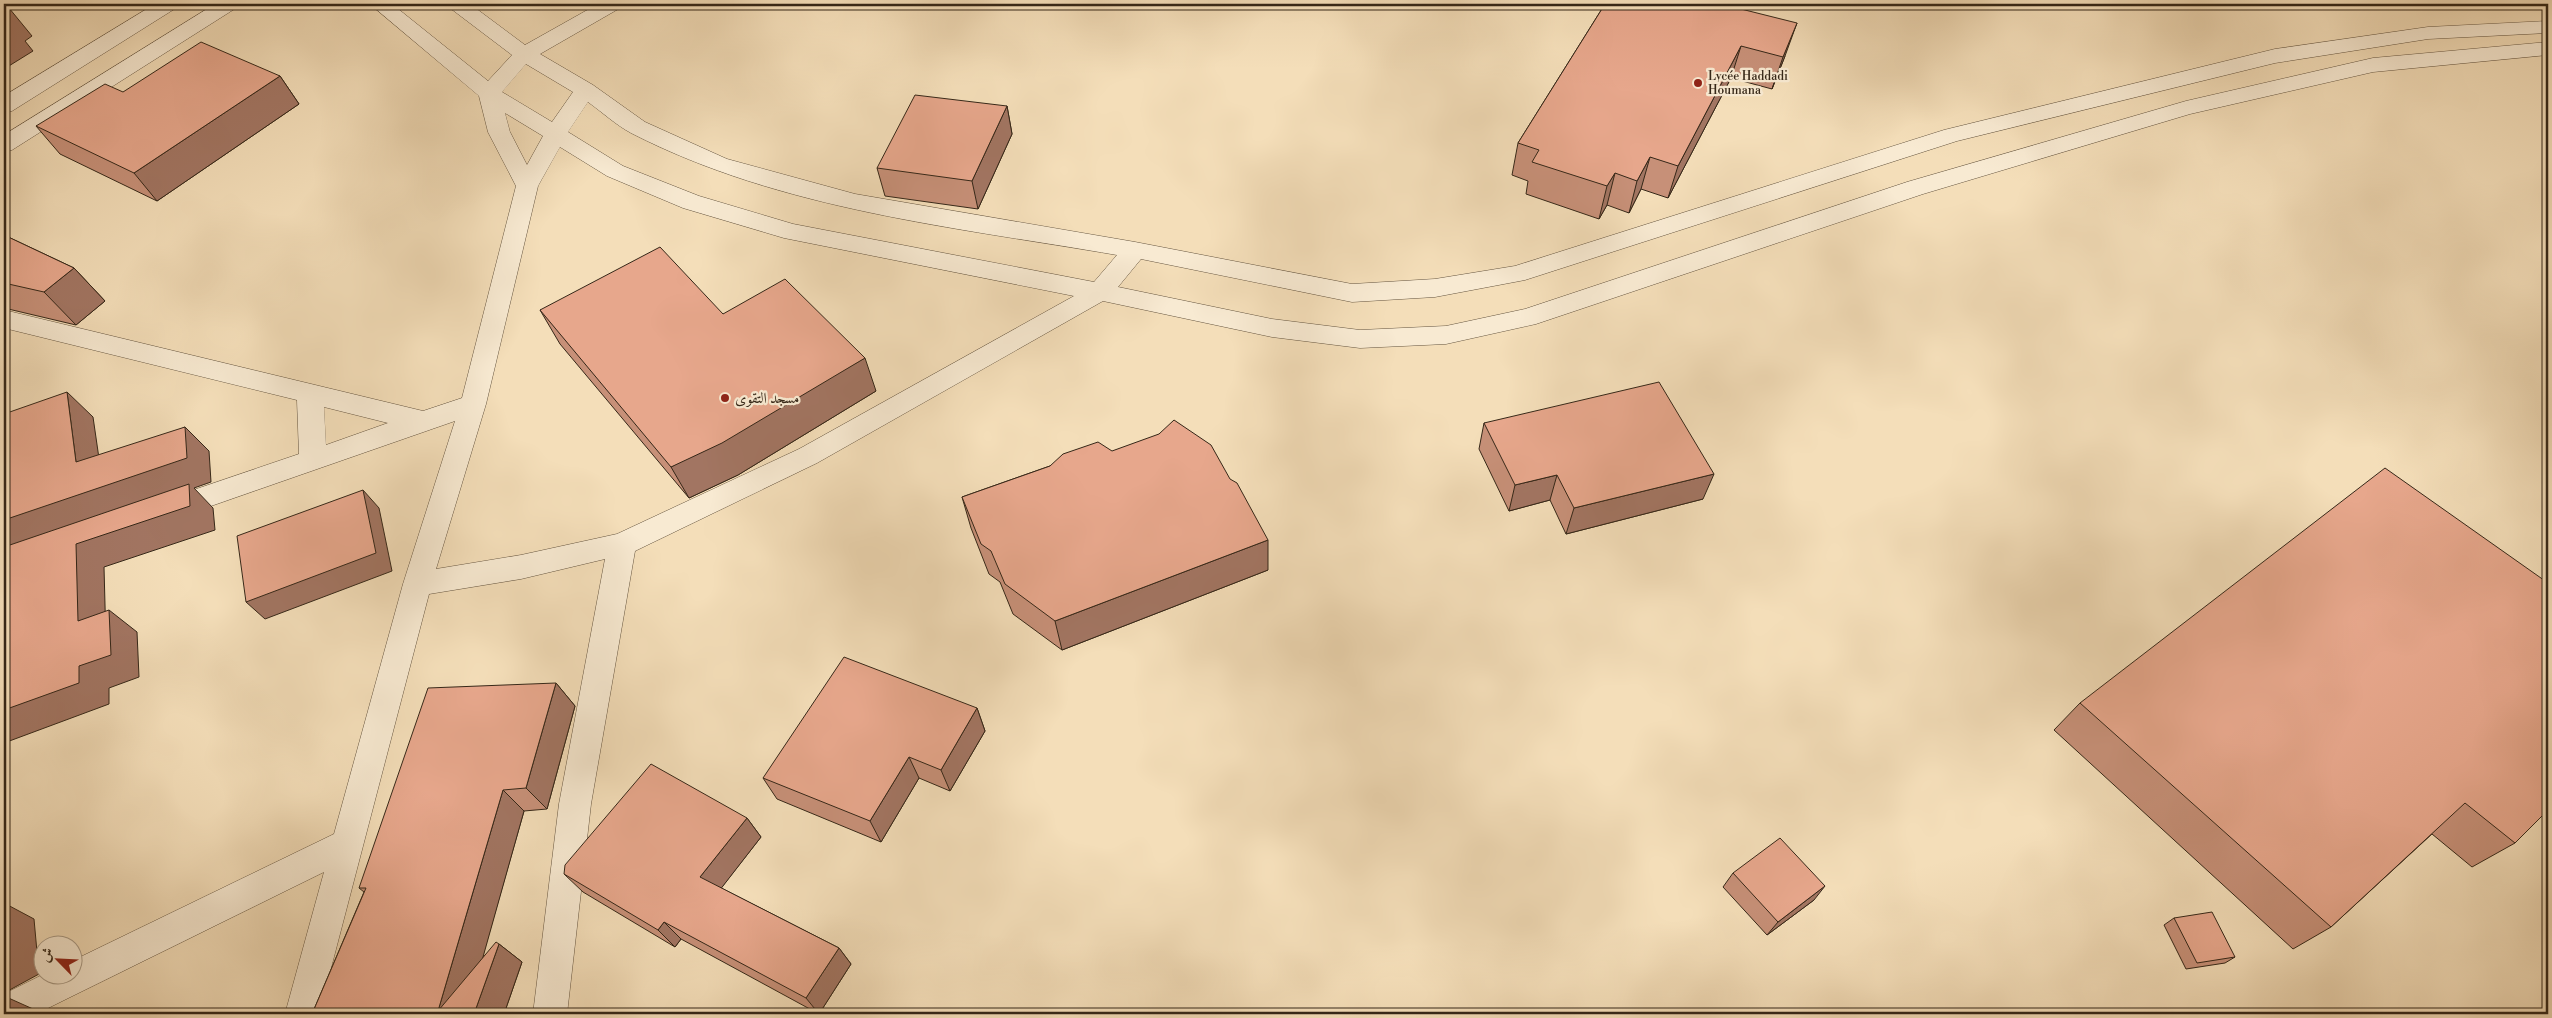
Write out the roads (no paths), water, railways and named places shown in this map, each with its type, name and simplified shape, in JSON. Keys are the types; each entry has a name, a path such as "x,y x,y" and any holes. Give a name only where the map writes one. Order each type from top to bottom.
{"street":[{"path":"4,106 169,4"},
{"path":"4,145 230,4"},
{"path":"380,4 489,93 615,171 691,202 792,232 1291,331 1360,339 1446,335 1527,318 1915,188 2186,108 2373,65 2548,49"},
{"path":"457,4 524,54 585,90 637,127 718,164 855,202 1135,250 1352,293 1444,286 1516,274 1952,135 2275,56 2428,33 2548,26"},
{"path":"489,93 524,54 613,4"},
{"path":"302,1014 417,584 473,404 527,186 555,135 585,90"},
{"path":"489,93 498,132 527,186"},
{"path":"417,584 521,567 622,544 808,456 1100,292 1135,250"},
{"path":"4,319 422,421"},
{"path":"310,393 313,459"},
{"path":"144,518 473,404"},
{"path":"550,1014 575,804 622,544"},
{"path":"4,1012 349,843"}],"place":[{"name":"Lycée Haddadi Houmana","path":"1698,83"},
{"name":"مسجد التقوى","path":"725,398"}]}
